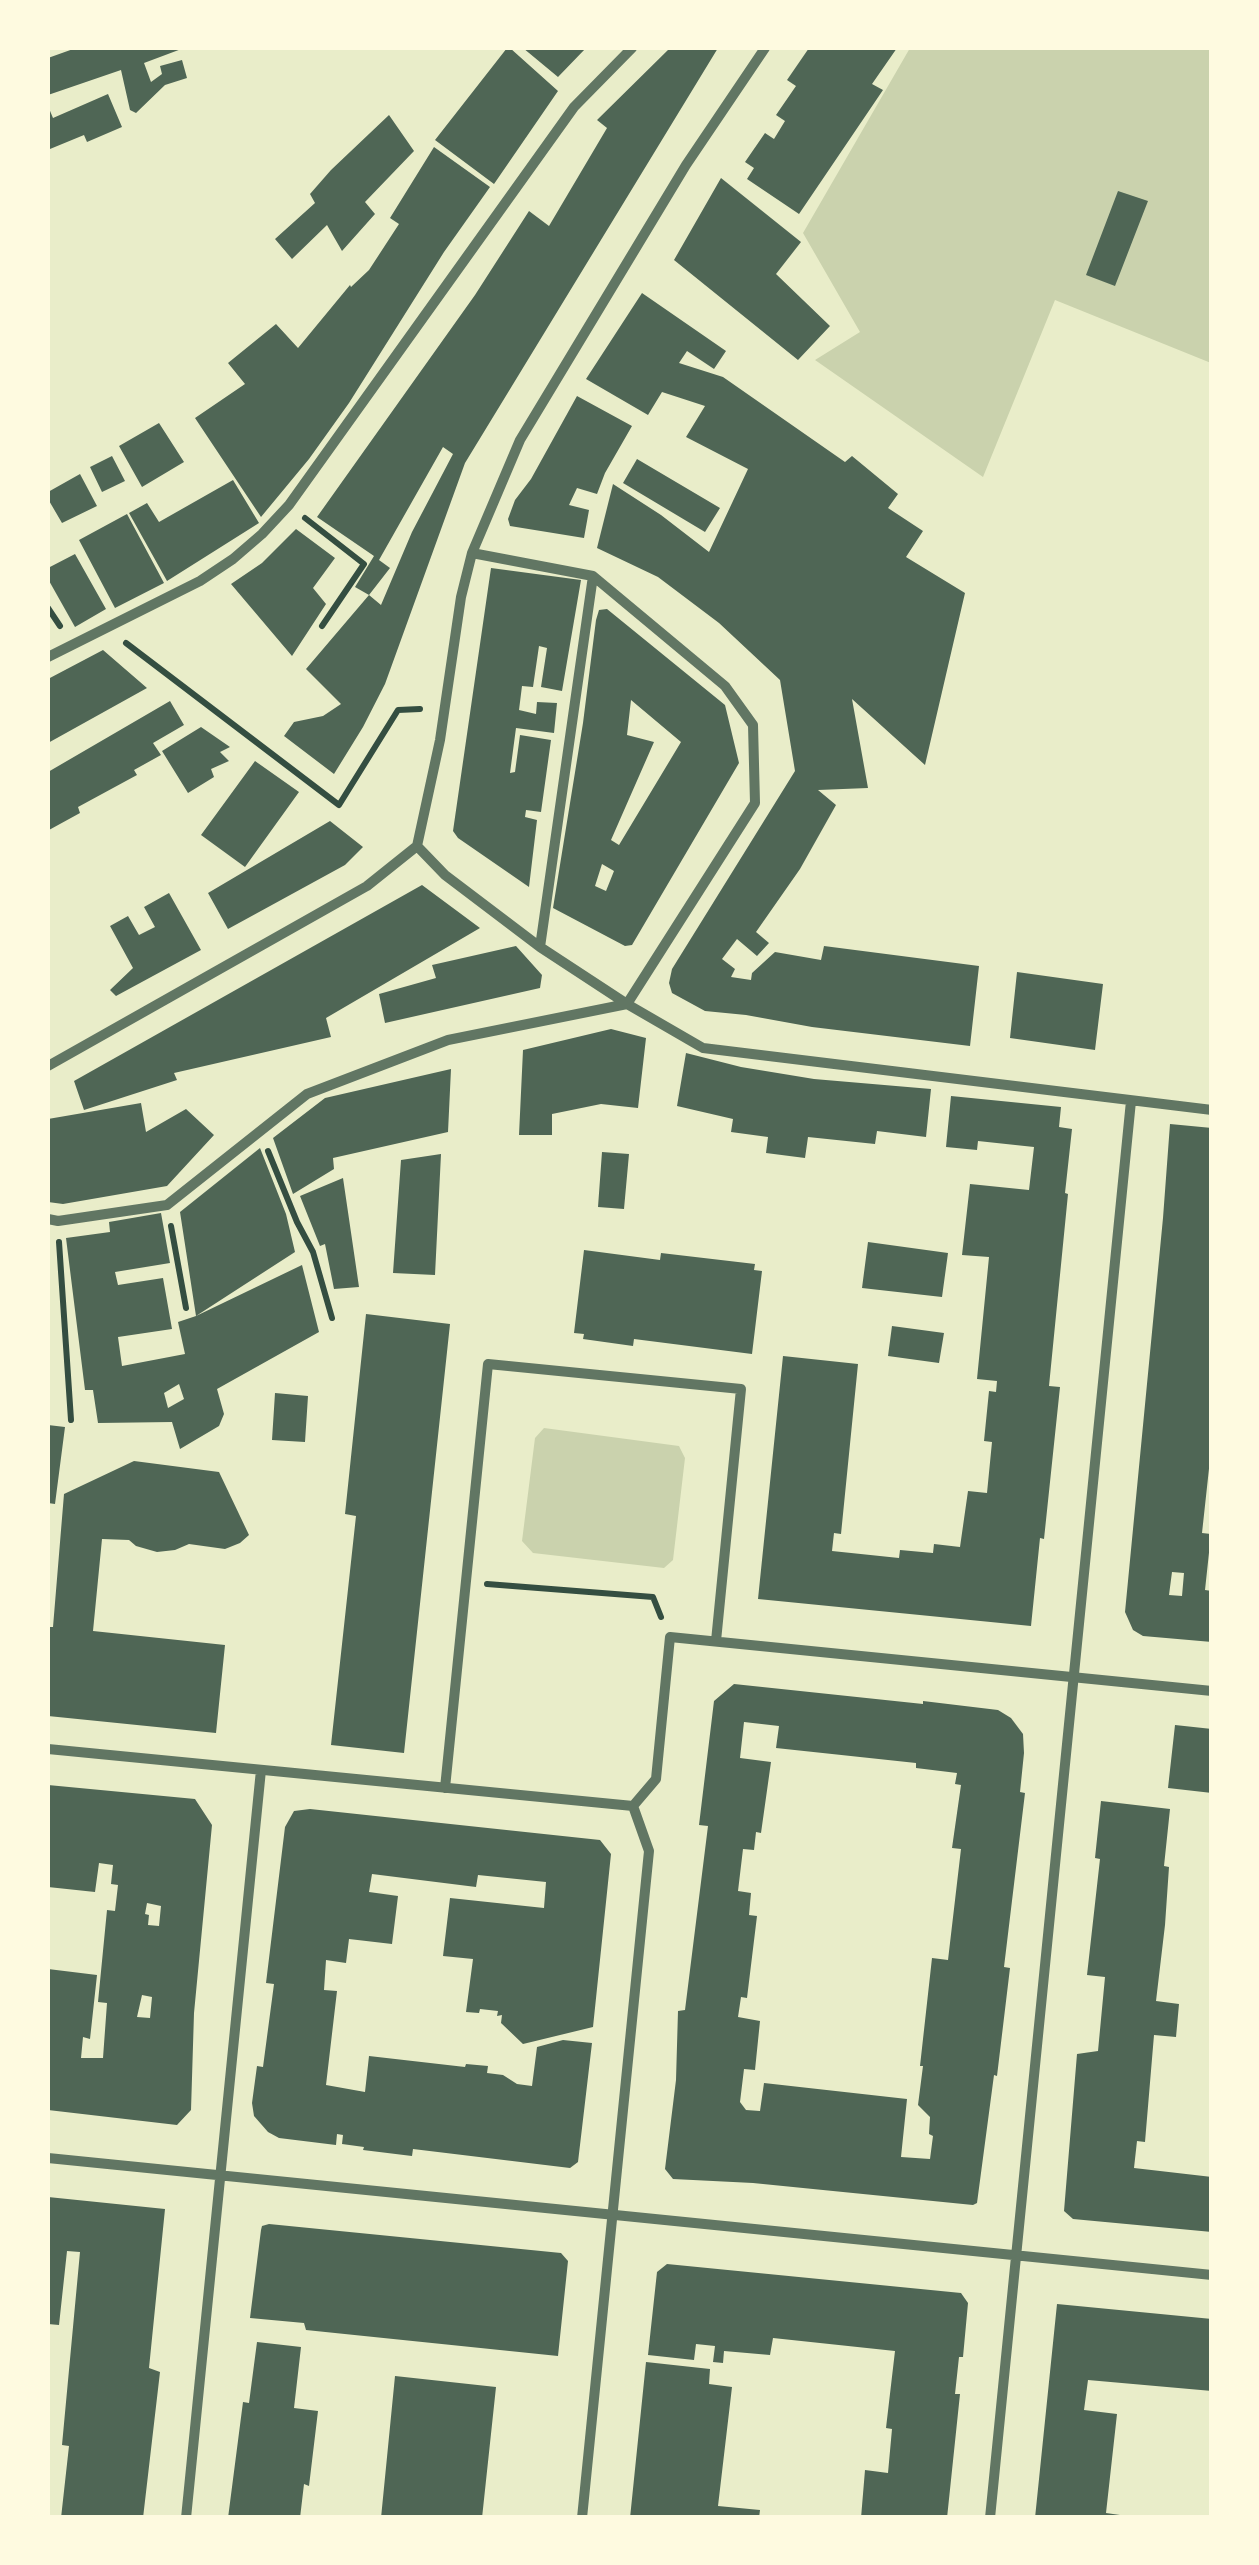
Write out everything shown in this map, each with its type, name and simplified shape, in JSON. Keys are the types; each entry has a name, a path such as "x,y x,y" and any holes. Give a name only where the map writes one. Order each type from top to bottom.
{"street":[{"path":"48,656 200,580 262,534 289,505 574,107 632,48"},
{"path":"48,1066 367,886 417,846 440,740 460,597 472,553 520,440 686,165 765,48"},
{"path":"53,1220 167,1206 307,1094 448,1040 627,1004 755,804 753,725 725,686 593,576 472,553"},
{"path":"540,948 593,576"},
{"path":"417,846 445,875 540,948 703,1048 1212,1110"},
{"path":"990,2518 1131,1101"},
{"path":"445,1788 488,1364 741,1389 716,1642"},
{"path":"633,1806 656,1779 670,1637 1212,1691"},
{"path":"48,1749 633,1806"},
{"path":"186,2518 261,1770"},
{"path":"582,2518 649,1851 633,1806"},
{"path":"48,2158 1212,2275"}],"path":[{"path":"308,520 364,564 322,626"},
{"path":"105,627 338,806 398,710"},
{"path":"260,1132 312,1252 332,1318"},
{"path":"167,1206 186,1308"},
{"path":"53,1220 71,1420"},
{"path":"466,1582 653,1598 670,1637"}],"green space":[{"path":"910,48 1211,48 1211,363 1055,300 983,477 815,360 860,332 803,233"},
{"path":"544,1428 679,1446 685,1458 673,1560 664,1568 533,1553 522,1541 535,1438"}],"building":[{"path":"76,48 184,48 144,63 151,82 162,74 160,66 182,60 187,78 165,85 136,113 130,110 121,70 48,95 48,58"},
{"path":"507,48 558,91 494,184 435,140"},
{"path":"523,48 586,48 558,77"},
{"path":"670,48 718,48 465,463 385,684 334,774 284,736 294,722 323,716 341,704 306,669 369,595 355,587 374,556 317,517 475,295 529,211 549,226 607,128 597,120","holes":["443,447 453,454 412,532 381,605 369,595 390,568 379,560"]},
{"path":"809,48 897,48 872,84 883,90 799,214 747,179 754,168 745,162 765,133 774,139 785,121 776,115 796,86 787,80"},
{"path":"108,94 122,127 87,142 84,135 50,149 48,106 53,118"},
{"path":"389,115 414,151 365,202 375,214 342,251 327,225 292,259 275,239 315,203 310,194 331,170"},
{"path":"434,147 490,187 349,403 261,517 195,418 245,384 228,363 276,324 298,348 350,285 369,270 399,224 390,218"},
{"path":"721,178 801,242 776,274 830,326 798,360 674,260"},
{"path":"1118,191 1148,201 1115,286 1086,275"},
{"path":"642,293 726,351 714,369 687,351 679,363 723,377 845,462 852,456 898,494 888,508 923,531 906,557 965,593 925,765 852,699 868,788 818,790 836,805 800,869 756,932 769,943 757,956 737,939 722,959 735,969 731,977 751,980 752,973 775,952 821,960 824,946 979,966 970,1046 705,1011 672,993 672,969 795,771 780,680 719,623 658,577 597,548 613,484 709,552 748,469 686,437 705,406 662,392 648,415 586,379"},
{"path":"577,396 632,426 597,494 577,488 569,505 589,510 584,538 510,526 508,519 515,500"},
{"path":"159,423 184,462 142,487 119,446"},
{"path":"112,456 125,481 102,492 90,467"},
{"path":"637,459 720,508 705,532 623,483"},
{"path":"80,474 97,506 62,523 48,492"},
{"path":"233,480 259,523 167,581 129,513 147,503 159,522"},
{"path":"127,514 164,583 115,608 79,540"},
{"path":"296,529 335,558 313,588 326,604 292,656 231,584 262,563"},
{"path":"75,554 106,609 75,627 48,579 48,568"},
{"path":"491,568 581,580 562,691 541,687 547,648 539,646 533,687 522,686 519,710 536,714 537,702 557,703 554,733 516,728 510,773 515,772 520,735 551,740 541,812 526,810 525,817 537,820 529,887 453,831"},
{"path":"607,609 725,705 739,763 632,945 625,946 553,908 599,610","holes":["631,700 681,742 619,845 611,840 654,742 627,735","602,864 614,871 606,891 595,886"]},
{"path":"103,650 147,688 48,743 48,679"},
{"path":"170,701 184,725 153,743 161,755 134,770 137,775 78,807 80,813 49,830 48,772"},
{"path":"201,727 230,747 220,752 229,761 211,769 214,777 188,793 162,751"},
{"path":"255,761 299,792 245,867 201,835"},
{"path":"330,821 363,847 345,865 228,929 208,893"},
{"path":"422,885 480,928 326,1018 331,1037 174,1073 177,1080 84,1110 74,1081"},
{"path":"169,893 201,950 116,996 110,990 133,968 110,926 128,916 139,935 155,927 144,907"},
{"path":"516,946 542,975 540,988 385,1023 379,994 436,978 432,965"},
{"path":"1017,972 1103,984 1095,1050 1010,1038"},
{"path":"611,1029 646,1038 638,1108 601,1104 552,1114 552,1135 519,1135 523,1050"},
{"path":"686,1053 814,1079 931,1089 926,1137 877,1131 875,1144 808,1137 805,1158 766,1153 768,1137 731,1132 733,1119 677,1106"},
{"path":"451,1069 448,1132 333,1158 334,1169 293,1194 273,1138 325,1098"},
{"path":"951,1096 1061,1107 1059,1127 1072,1129 1049,1386 1060,1387 1031,1626 758,1599 783,1356 858,1364 841,1534 834,1533 832,1551 899,1558 900,1550 933,1553 934,1544 960,1547 968,1491 987,1493 992,1442 984,1441 989,1391 996,1392 997,1381 977,1379 989,1257 962,1255 970,1184 1029,1190 1034,1147 978,1141 977,1150 946,1147"},
{"path":"141,1103 146,1132 186,1109 214,1135 167,1186 63,1204 48,1202 48,1119"},
{"path":"1170,1124 1212,1128 1212,1441 1202,1533 1211,1534 1205,1590 1212,1591 1212,1642 1143,1636 1133,1630 1125,1612","holes":["1172,1572 1184,1573 1182,1596 1169,1595"]},
{"path":"260,1148 286,1214 295,1252 196,1316 180,1212"},
{"path":"602,1152 629,1154 624,1209 598,1207"},
{"path":"441,1154 435,1275 393,1273 401,1160"},
{"path":"343,1178 359,1287 334,1289 325,1244 320,1246 300,1196"},
{"path":"161,1213 170,1263 115,1272 118,1285 163,1278 172,1329 118,1337 122,1366 185,1354 178,1322 302,1265 319,1332 217,1389 224,1414 219,1426 180,1449 172,1422 98,1423 93,1390 85,1390 66,1238 110,1232 109,1222","holes":["179,1384 184,1399 168,1408 164,1393"]},
{"path":"868,1242 948,1253 942,1297 862,1288"},
{"path":"584,1250 660,1260 661,1253 755,1264 754,1270 762,1271 752,1354 634,1339 633,1346 583,1339 584,1334 574,1333"},
{"path":"366,1314 450,1324 404,1753 331,1745 356,1516 345,1514"},
{"path":"892,1326 944,1333 939,1363 888,1356"},
{"path":"275,1393 308,1396 305,1442 272,1440"},
{"path":"48,1425 65,1427 55,1504 48,1503"},
{"path":"134,1461 219,1472 249,1535 225,1549 189,1544 157,1552 129,1540 102,1539 93,1631 225,1645 216,1733 48,1716 48,1627 53,1627 64,1494"},
{"path":"734,1684 923,1701 998,1710 1011,1718 1023,1734 1020,1792 1025,1793 1004,1967 1010,1968 977,2203 673,2179 665,2169 676,2080 678,2011 685,2010 708,1826 699,1825 714,1701","holes":["744,1722 779,1726 776,1748 916,1763 916,1768 957,1773 955,1784 961,1785 952,1848 961,1849 948,1960 932,1958 920,2066 918,2105 930,2117 930,2159 901,2157 907,2099 764,2083 760,2111 746,2110 740,2102 744,2069 755,2070 760,2021 738,2017 741,1997 747,1998 757,1916 749,1915 751,1893 738,1891 743,1849 754,1850 756,1832 761,1833 771,1762 740,1758"]},
{"path":"1175,1725 1212,1729 1212,1793 1168,1788"},
{"path":"48,1785 195,1799 212,1825 194,2013 191,2110 177,2125 48,2110 48,1969 97,1975 90,2039 83,2037 81,2058 103,2058 107,2003 98,2002 107,1910 115,1911 118,1885 111,1884 113,1865 99,1863 95,1892 48,1887","holes":["147,1903 161,1906 159,1926 148,1925","142,1995 152,1997 150,2018 137,2017"]},
{"path":"1101,1801 1170,1809 1164,1866 1169,1867 1165,1925 1156,2001 1179,2004 1176,2037 1154,2035 1145,2142 1137,2141 1134,2168 1212,2177 1212,2232 1073,2219 1064,2211 1077,2054 1098,2051 1105,1977 1087,1975 1100,1859 1095,1858"},
{"path":"310,1809 600,1840 611,1854 593,2027 523,2044 501,2023 498,2011 466,2012 473,1959 443,1956 450,1898 544,1908 546,1882 478,1875 476,1887 372,1874 369,1892 398,1896 392,1944 349,1939 346,1963 326,1960 324,1990 337,1991 326,2085 365,2092 369,2056 488,2066 487,2073 532,2086 537,2047 563,2040 592,2043 578,2162 570,2168 413,2149 412,2156 363,2150 364,2147 342,2144 343,2135 337,2134 336,2145 279,2138 254,2116 257,2066 263,2067 274,1984 266,1983 285,1827 294,1811"},
{"path":"48,2197 165,2209 149,2368 160,2372 143,2518 61,2518 69,2446 62,2445 80,2252 67,2251 59,2325 48,2324"},
{"path":"269,2224 561,2253 568,2261 558,2356 306,2330 304,2323 250,2318 261,2230"},
{"path":"667,2264 961,2293 968,2303 955,2394 960,2394 947,2518 861,2518 865,2470 888,2473 892,2429 886,2428 895,2351 773,2338 770,2355 724,2351 723,2363 713,2362 715,2346 696,2344 694,2360 648,2355 657,2272"},
{"path":"1057,2304 1212,2319 1212,2391 1088,2380 1084,2410 1117,2414 1106,2513 1120,2518 1035,2518"},
{"path":"257,2342 301,2347 294,2408 318,2411 309,2486 304,2484 300,2518 228,2518 243,2402 249,2403"},
{"path":"646,2362 710,2369 709,2384 732,2387 718,2506 760,2510 759,2518 630,2518"},
{"path":"395,2376 496,2387 482,2518 381,2518"}]}
